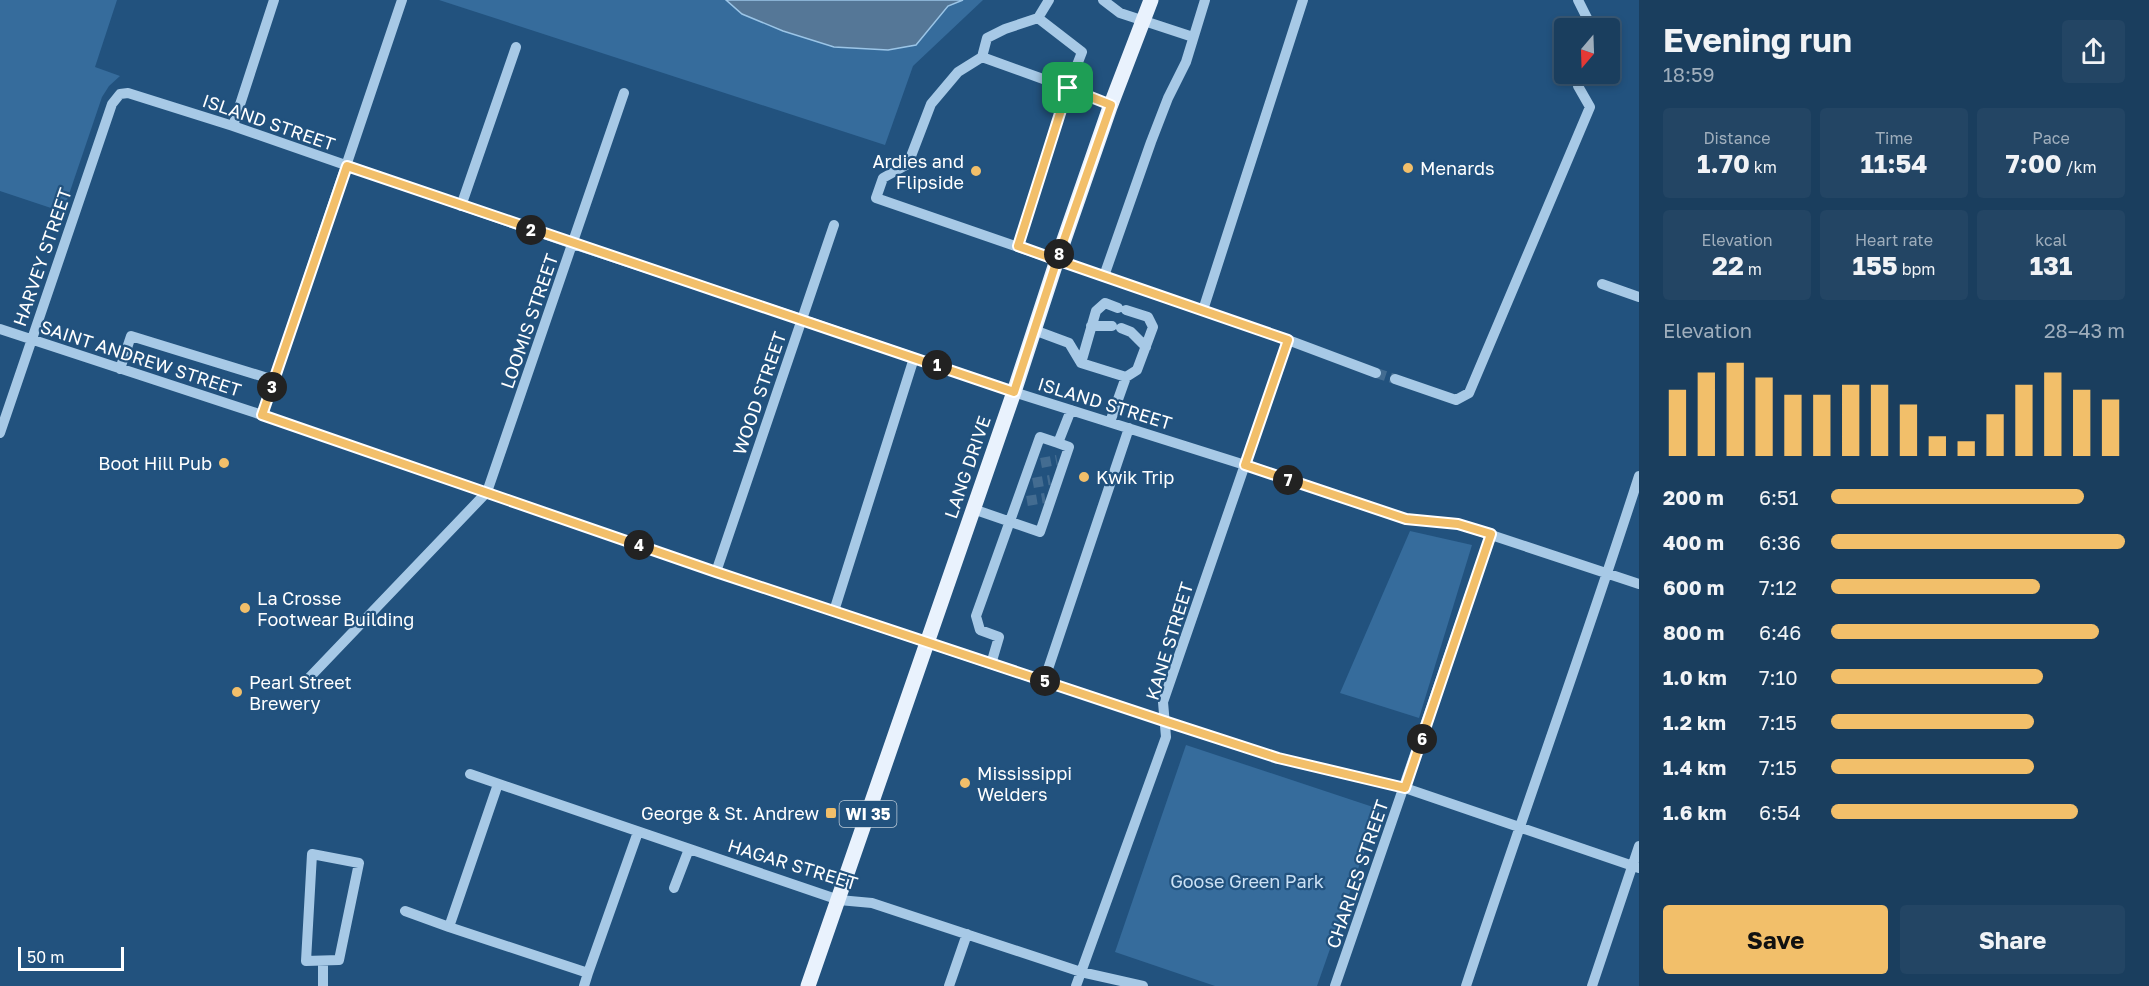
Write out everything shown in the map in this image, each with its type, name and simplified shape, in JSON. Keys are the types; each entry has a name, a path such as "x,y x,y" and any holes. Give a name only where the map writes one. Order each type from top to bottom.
{"main road":[{"name":"LANG DRIVE","path":"926,642 1111,105 1151,0"},
{"name":"WI 35","path":"808,986 926,642"}],"street":[{"path":"233,126 274,0"},
{"path":"1049,0 1038,18 1005,29 987,38 982,57 958,72 930,104 908,164 883,178 876,198 1376,372"},
{"path":"1103,0 1120,12 1194,38"},
{"path":"1104,276 1151,142 1168,98 1186,62 1205,0"},
{"path":"1203,310 1303,0"},
{"path":"1578,0 1587,18"},
{"path":"262,415 400,5"},
{"path":"1018,246 1068,88 1082,52 1038,18"},
{"path":"461,206 516,47"},
{"path":"982,57 1111,105"},
{"path":"1395,379 1456,400 1469,393 1590,107 1578,84"},
{"name":"LOOMIS STREET","path":"487,492 624,93"},
{"name":"ISLAND STREET","path":"120,94 134,94 233,126 461,206 1014,392 1406,519 1458,524 1639,584"},
{"name":"HARVEY STREET","path":"0,433 102,130 113,101 120,94"},
{"name":"WOOD STREET","path":"716,572 834,225"},
{"path":"1602,284 1639,297"},
{"path":"1081,363 1096,311 1106,303 1148,317 1153,327 1146,347 1137,370 1126,377 1110,422"},
{"path":"1091,327 1116,327 1131,332 1146,347"},
{"name":"SAINT ANDREW STREET","path":"0,329 262,415 716,572 1164,721 1278,758 1405,788 1636,867"},
{"path":"1034,330 1068,343 1081,363 1126,377"},
{"path":"120,369 131,336 274,380"},
{"name":"KANE STREET","path":"1076,986 1166,737 1163,702 1288,340"},
{"path":"834,611 914,358"},
{"path":"1058,443 1071,410"},
{"path":"1044,681 1129,428"},
{"path":"973,509 1010,521 1040,532 1048,498 1061,460 1070,447 1040,436 1035,464 1022,502 1010,521 976,616 980,630 999,637 991,664"},
{"path":"1466,986 1519,826 1608,573 1639,476"},
{"path":"308,679 487,492"},
{"name":"CHARLES STREET","path":"1335,986 1491,534"},
{"name":"HAGAR STREET","path":"470,774 839,900 872,903 1081,972 1143,986"},
{"path":"449,927 498,784"},
{"path":"584,986 638,831"},
{"path":"1592,986 1636,867 1639,846"},
{"path":"674,888 689,849"},
{"path":"312,854 359,863 339,960 323,961 306,961 312,854"},
{"path":"405,911 588,973"},
{"path":"949,986 967,934"},
{"path":"323,961 323,986"}],"green space":[{"path":"0,0 117,0 95,67 120,76 109,86 102,97 63,212 0,191"},
{"path":"439,0 983,0 913,66 885,145"},
{"path":"1410,531 1472,545 1419,718 1340,693"},
{"name":"Goose Green Park","path":"1186,745 1379,809 1317,986 1215,986 1115,952"}],"shaded area":[{"path":"726,0 963,0 948,6 916,45 888,50 834,47 783,31 742,14"}],"tunnel":[{"path":"1376,373 1395,379"},
{"path":"1041,463 1057,460"},
{"path":"1033,483 1050,480"},
{"path":"1027,501 1045,498"}],"place":[{"name":"Menards","path":"1408,168"},
{"name":"Ardies and Flipside","path":"976,171"},
{"name":"Boot Hill Pub","path":"224,463"},
{"name":"Kwik Trip","path":"1084,477"},
{"name":"La Crosse Footwear Building","path":"245,608"},
{"name":"Pearl Street Brewery","path":"237,692"},
{"name":"Mississippi Welders","path":"965,783"},
{"name":"George & St. Andrew","path":"831,813"}],"route":[{"path":"1068,88 1018,246 1057,260 1014,392 347,166 262,415 716,572 1164,721 1278,758 1405,788 1491,534 1458,524 1406,519 1245,465 1288,340 1057,260 1111,105 1068,88"}]}
